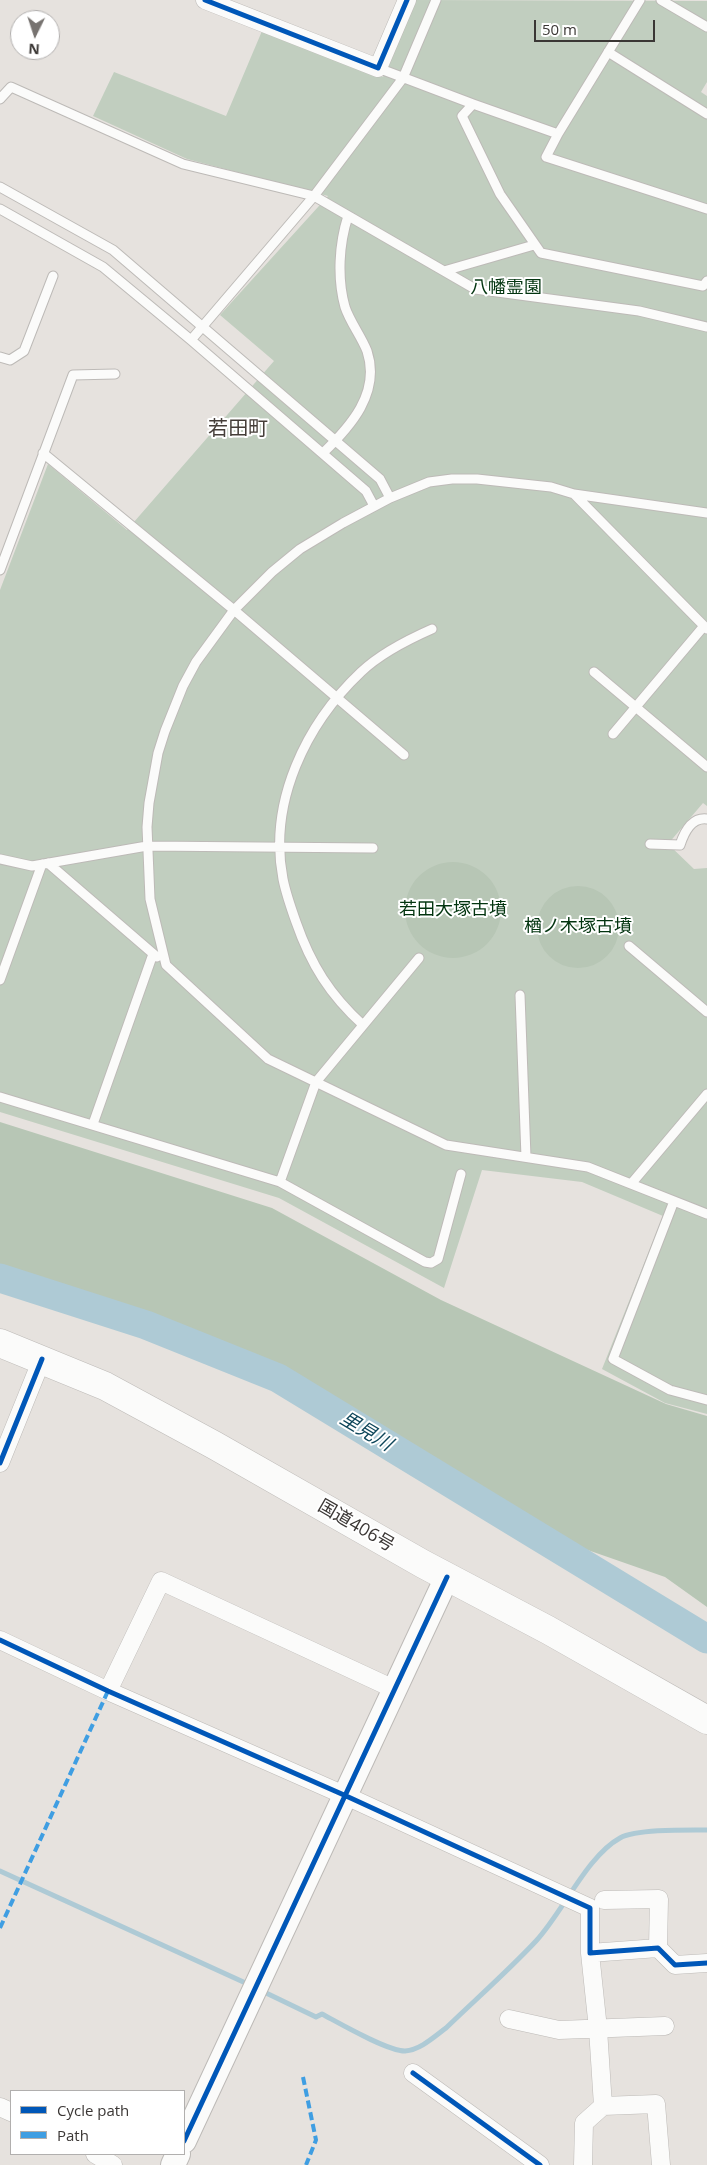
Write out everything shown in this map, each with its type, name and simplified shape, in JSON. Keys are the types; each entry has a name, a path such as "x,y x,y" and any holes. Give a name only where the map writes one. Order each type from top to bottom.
{"highway":[{"name":"国道406号","path":"0,1343 105,1386 447,1577 548,1630 707,1720"}],"street":[{"path":"205,0 378,68 407,0"},
{"path":"0,1464 42,1359"},
{"path":"185,2139 447,1577"},
{"path":"108,1691 161,1581 394,1689"},
{"path":"0,1640 108,1691 344,1795 590,1908 590,1953 598,2029 603,2106"},
{"path":"604,1900 659,1899 658,1948 675,1965 707,1963"},
{"path":"590,1953 658,1948"},
{"path":"509,2020 559,2030 666,2026"},
{"path":"413,2073 540,2165"},
{"path":"584,2165 584,2123 603,2106 656,2104 661,2165"},
{"path":"97,2155 113,2165"}],"lane":[{"path":"192,340 314,196 403,78 436,0"},
{"path":"640,0 558,134 546,157 707,209"},
{"path":"661,0 707,27"},
{"path":"608,52 707,114"},
{"path":"378,68 558,134"},
{"path":"0,99 11,87 183,164 314,196 475,289 639,311 707,327"},
{"path":"473,104 462,116 500,194 541,253 703,286 707,281"},
{"path":"0,187 113,250 380,479 390,498"},
{"path":"0,209 103,267 192,340 366,491 374,506"},
{"path":"323,454 354,420 370,384 371,368 367,351 351,320 343,298 341,254 344,228 348,216"},
{"path":"444,271 534,245"},
{"path":"0,357 10,360 24,352 53,276"},
{"path":"0,570 73,375 115,374"},
{"path":"43,453 234,610 404,755"},
{"path":"166,965 150,899 147,846 149,802 158,753 183,686 196,662 234,610 272,572 300,549 374,506 429,482 452,479 477,479 551,487 574,494 707,512"},
{"path":"574,494 706,627 613,734"},
{"path":"363,1025 336,1000 325,985 308,952 289,903 283,878 280,821 285,799 298,761 316,727 337,698 361,671 383,655 432,629"},
{"path":"594,672 707,767"},
{"path":"650,844 680,845 684,832 692,824 702,818 707,819"},
{"path":"0,859 32,866 147,846 373,848"},
{"path":"45,864 166,965 268,1059 446,1145 588,1167 707,1214"},
{"path":"0,980 45,864"},
{"path":"629,946 707,1012"},
{"path":"93,1124 153,954"},
{"path":"280,1182 316,1082 419,958"},
{"path":"520,995 526,1157"},
{"path":"631,1184 707,1094"},
{"path":"0,1097 280,1182 431,1263 438,1259 461,1174"},
{"path":"674,1201 613,1359 670,1390 707,1400"}],"green space":[{"name":"八幡霊園","path":"415,0 707,1 707,82 701,92 707,96 707,806 703,803 668,844 694,869 707,868 707,1414 665,1403 602,1369 663,1216 582,1182 482,1170 444,1288 279,1198 0,1112 0,590 48,464 127,530 274,361 220,315 328,196 187,159 93,116 114,72 226,116 262,31 383,77"},
{"name":"若田大塚古墳","path":"453,862 471,866 487,876 497,892 501,910 497,928 487,944 471,954 453,958 435,954 419,944 409,928 405,910 409,892 419,876 435,866"},
{"name":"楢ノ木塚古墳","path":"578,886 594,889 607,898 616,911 619,927 616,943 607,956 594,965 578,968 562,965 549,956 540,943 537,927 540,911 549,898 562,889"},
{"path":"0,1122 272,1208 441,1300 666,1404 707,1416 707,1607 665,1577 559,1540 509,1505 446,1465 287,1378 209,1348 127,1313 50,1294 0,1272"}],"waterway":[{"name":"里見川","path":"0,1278 146,1325 278,1378 707,1639"},
{"path":"262,1991 316,2017 322,2014 363,2036 397,2050 411,2050 427,2042 446,2028 536,1941 586,1871 608,1846 620,1838 638,1833 707,1830"},
{"path":"0,1871 250,1985"}],"marked path":[{"path":"0,1928 108,1691"},
{"path":"303,2077 316,2140 306,2165"}],"cycle path":[{"path":"205,0 378,68 407,0"},
{"path":"0,1463 42,1359"},
{"path":"185,2139 447,1577"},
{"path":"0,1640 108,1691 344,1795 590,1908 590,1953 658,1948 675,1965 707,1963"},
{"path":"413,2073 540,2165"}],"district":[{"name":"若田町","path":"238,429"}]}
